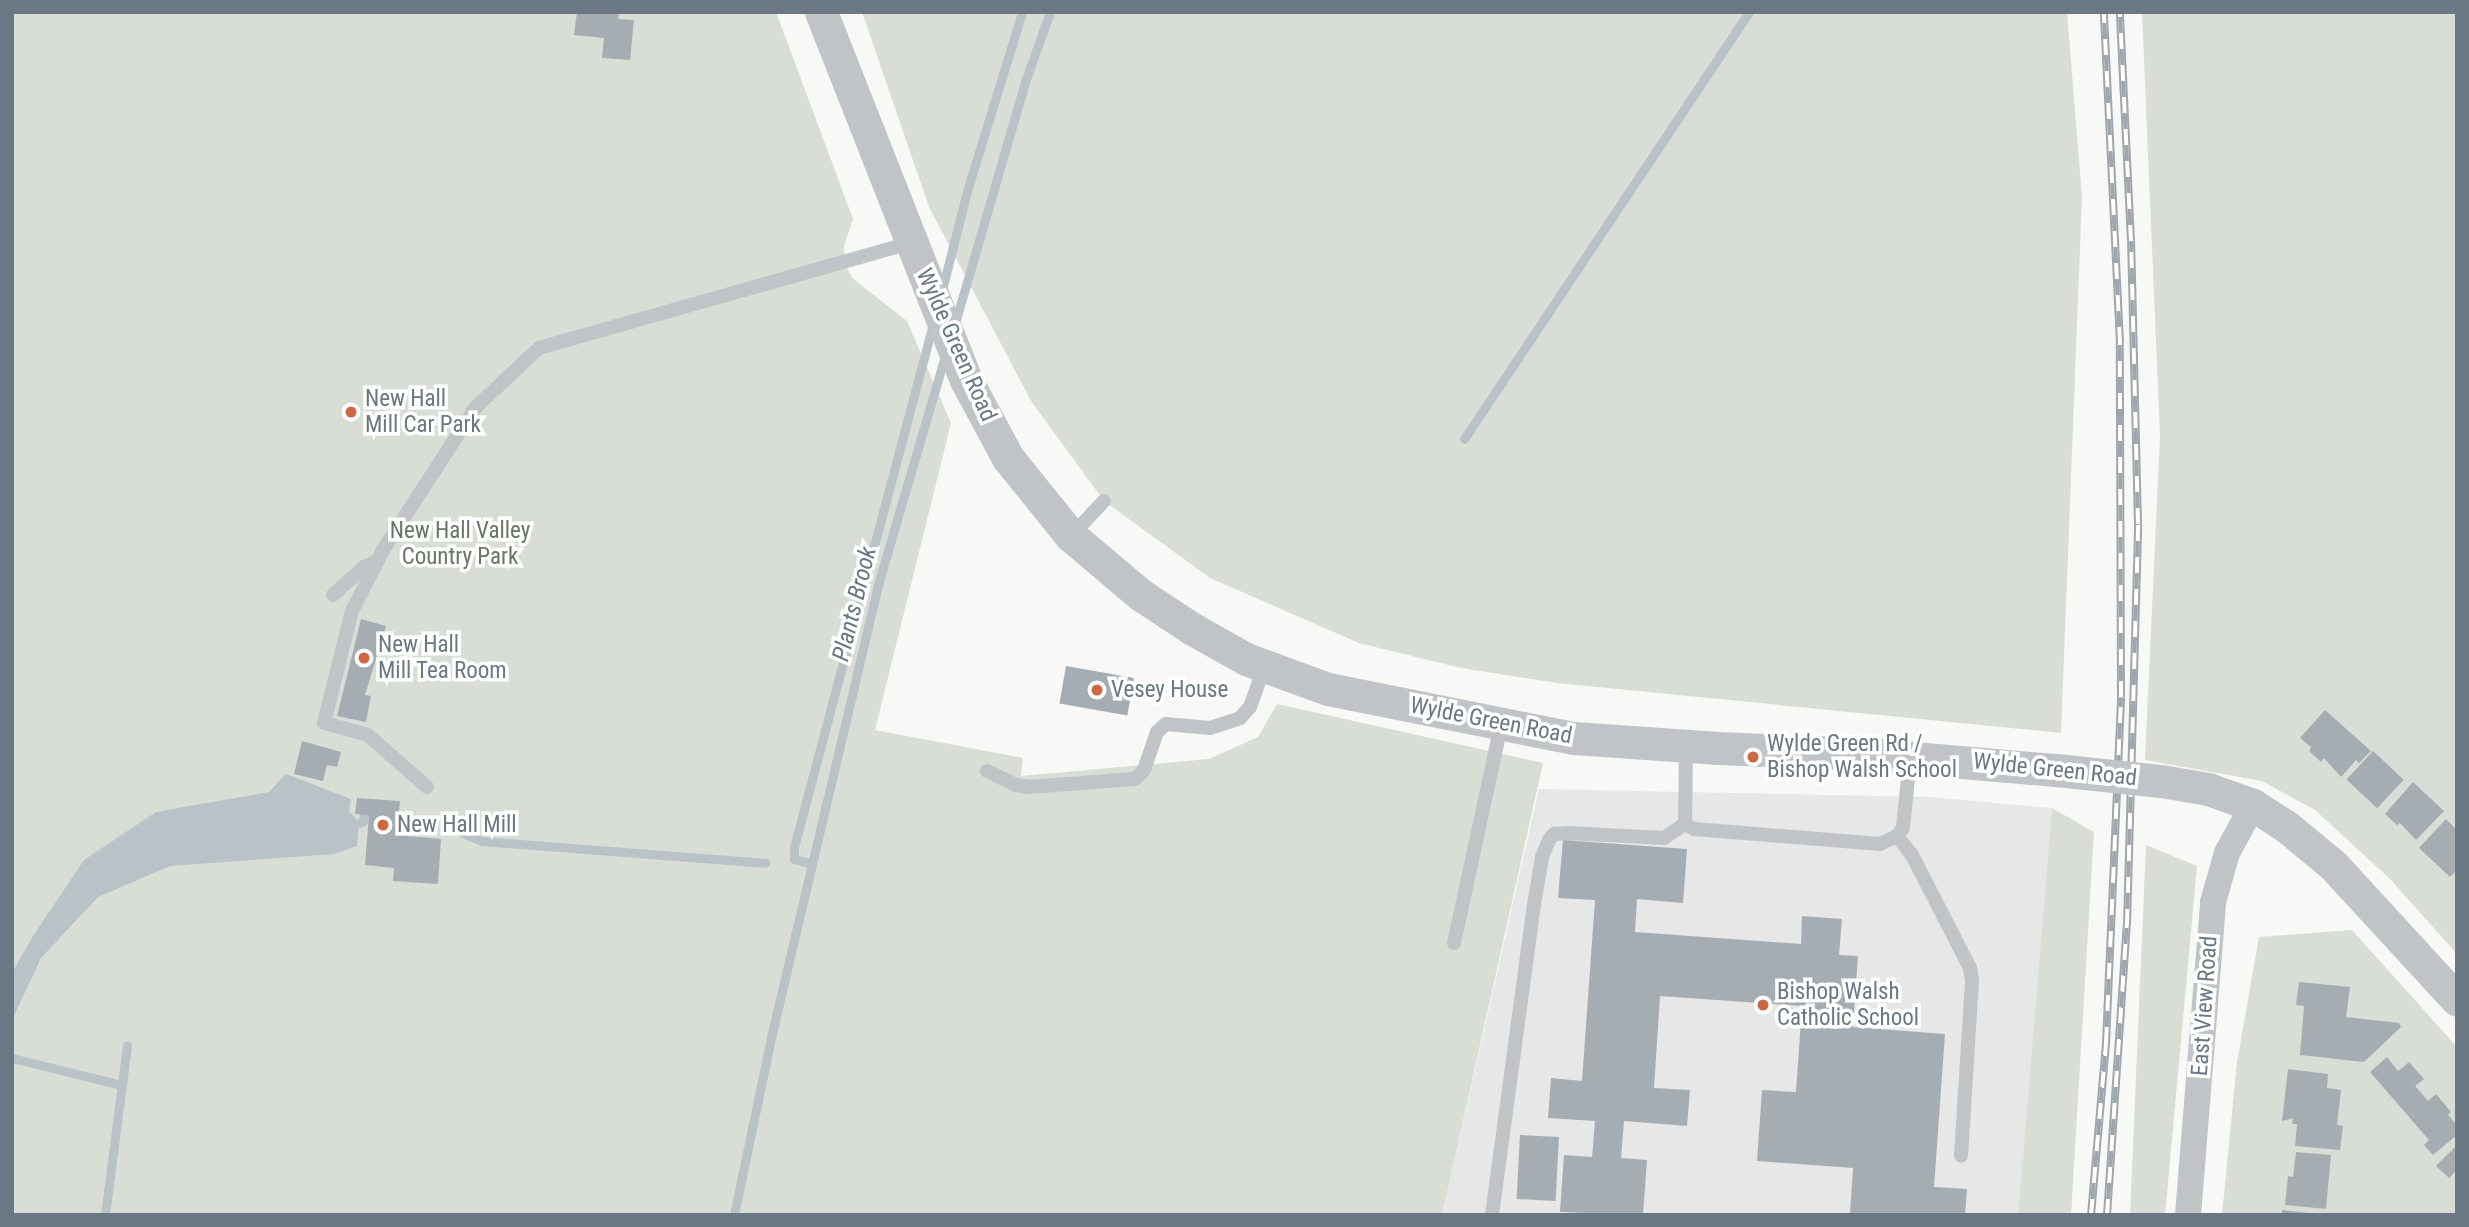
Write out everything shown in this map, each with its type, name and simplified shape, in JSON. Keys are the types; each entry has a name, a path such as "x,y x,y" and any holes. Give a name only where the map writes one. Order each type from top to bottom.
{"street":[{"name":"Wylde Green Road","path":"821,12 966,380 1009,458 1071,536 1151,601 1202,634 1265,666 1328,689 1574,738 1910,758 2056,770 2161,781 2208,789 2253,805 2287,827 2333,865 2457,1000"},
{"name":"East View Road","path":"2188,1215 2213,902 2227,853 2253,805"}],"lane":[{"path":"427,787 368,735 324,723 352,611 378,561 476,407 539,348 911,243"},
{"path":"1071,536 1104,500"},
{"path":"333,595 364,567 378,561"},
{"path":"987,771 1016,785 1029,787 1135,779 1144,770 1157,732 1166,724 1209,728 1240,719 1250,706 1265,666"},
{"path":"1454,943 1501,725"},
{"path":"1685,824 1686,746"},
{"path":"1685,824 1694,829 1880,844 1896,836 1903,828 1910,758"},
{"path":"1492,1215 1535,898 1542,856 1549,840 1554,834 1568,833 1664,838 1685,824"},
{"path":"1896,836 1912,855 1970,968 1972,981 1961,1156"}],"shaded area":[{"path":"286,774 351,799 349,811 359,823 357,846 334,854 170,866 98,897 41,958 12,1020 12,973 33,936 84,860 156,812 269,792"},
{"name":"Bishop Walsh Catholic School","path":"1539,789 1930,797 2052,808 2018,1215 1442,1215"}],"green space":[{"name":"New Hall Valley Country Park","path":"12,12 776,12 853,219 844,246 845,264 852,278 907,321 951,423 875,730 1023,758 1021,776 1209,759 1258,737 1277,704 1543,763 1442,1215 12,1215"},
{"path":"862,12 2067,12 2082,197 2061,733 1557,683 1461,668 1359,643 1210,578 1104,501 1031,401 929,207"},
{"path":"2142,12 2457,12 2457,954 2389,878 2315,810 2262,781 2145,760 2160,436"},
{"path":"2052,808 2094,832 2071,1215 2018,1215"},
{"path":"2146,845 2197,866 2165,1215 2130,1215"},
{"path":"2352,930 2457,1047 2457,1215 2222,1215 2237,1062 2259,937"}],"building":[{"path":"577,12 619,12 618,19 634,20 630,60 602,58 604,38 574,35"},
{"name":"New Hall Mill Tea Room","path":"361,619 386,626 365,695 371,696 366,722 337,716"},
{"name":"Vesey House","path":"1066,666 1134,678 1127,715 1059,703"},
{"path":"2325,710 2371,751 2359,763 2356,760 2341,777 2324,758 2321,762 2309,751 2311,747 2300,738"},
{"path":"302,741 341,752 337,767 327,765 323,781 294,774"},
{"path":"2373,751 2404,780 2377,808 2346,780"},
{"path":"2413,782 2444,811 2416,840 2400,823 2397,825 2385,814"},
{"path":"357,798 400,801 397,835 441,839 438,884 393,881 394,868 365,865 369,815 355,814"},
{"path":"2446,819 2457,830 2457,870 2450,877 2419,848"},
{"path":"1563,840 1687,849 1683,903 1637,899 1635,932 1801,944 1802,916 1842,919 1839,955 1858,956 1853,1027 1945,1034 1934,1187 1967,1189 1965,1215 1850,1215 1853,1168 1757,1161 1762,1090 1796,1092 1802,1006 1660,996 1654,1088 1690,1090 1687,1126 1624,1121 1621,1158 1647,1160 1643,1215 1560,1212 1564,1155 1592,1157 1595,1121 1548,1118 1551,1078 1582,1081 1595,900 1558,898"},
{"path":"2299,982 2350,987 2346,1017 2399,1023 2401,1027 2364,1062 2300,1055 2304,1006 2296,1005"},
{"path":"2387,1057 2398,1071 2409,1062 2424,1079 2415,1086 2428,1101 2436,1094 2451,1112 2448,1115 2457,1125 2457,1135 2433,1155 2424,1145 2429,1140 2370,1072"},
{"path":"2288,1069 2328,1074 2327,1088 2341,1090 2337,1125 2343,1126 2340,1150 2295,1146 2297,1124 2292,1124 2293,1118 2282,1121"},
{"path":"1520,1135 1559,1137 1556,1201 1517,1199"},
{"path":"2457,1145 2457,1170 2449,1178 2436,1166"},
{"path":"2296,1152 2331,1155 2326,1209 2285,1205 2288,1176 2293,1177"},
{"path":"2282,1210 2309,1213 2309,1215 2282,1215"}],"waterway":[{"path":"942,290 967,191 1022,12"},
{"name":"Plants Brook","path":"955,323 1026,79 1050,12"},
{"path":"1464,439 1749,12"},
{"path":"812,864 794,859 794,847 933,324"},
{"name":"Plants Brook","path":"734,1215 773,1029 880,578 946,353"},
{"path":"359,823 363,821 364,814"},
{"path":"463,833 482,841 765,863"},
{"path":"105,1215 127,1045"},
{"path":"12,1058 121,1085"}],"railway":[{"path":"2091,1215 2106,1043 2121,697 2120,343 2104,12"},
{"path":"2107,1215 2127,925 2138,524 2131,241 2120,12"}],"place":[{"name":"New Hall Mill Car Park","path":"351,412"},
{"name":"New Hall Mill Tea Room","path":"364,658"},
{"name":"Vesey House","path":"1097,690"},
{"name":"Wylde Green Rd / Bishop Walsh School","path":"1753,757"},
{"name":"New Hall Mill","path":"383,825"},
{"name":"Bishop Walsh Catholic School","path":"1763,1005"}]}
